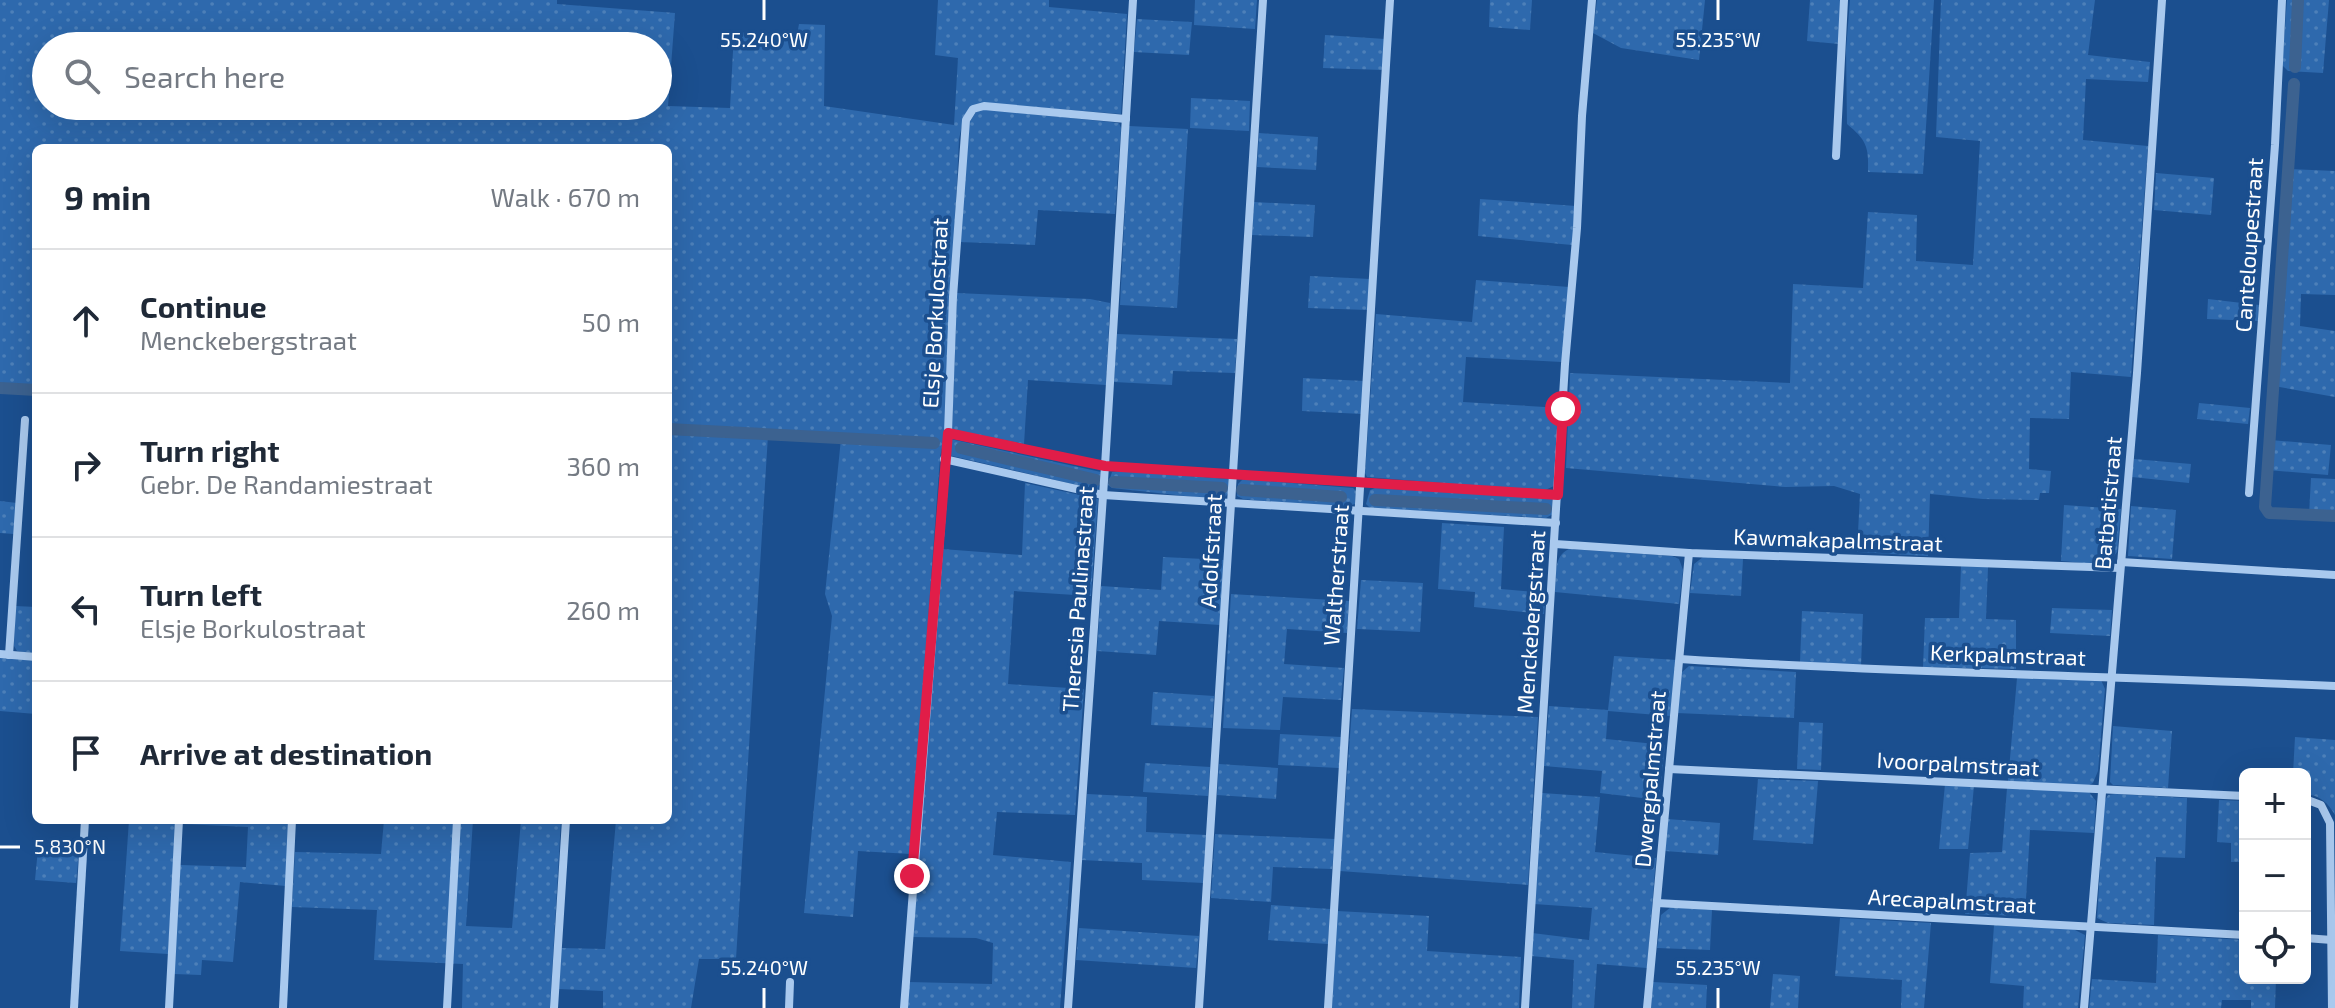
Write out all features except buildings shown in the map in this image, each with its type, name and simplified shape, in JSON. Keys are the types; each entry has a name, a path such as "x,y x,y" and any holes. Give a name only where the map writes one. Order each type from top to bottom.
{"street":[{"name":"Theresia Paulinastraat","path":"1068,1008 1133,0"},
{"name":"Adolfstraat","path":"1199,1008 1263,0"},
{"name":"Waltherstraat","path":"1328,1008 1390,0"},
{"name":"Menckebergstraat","path":"1525,1008 1592,0"},
{"path":"1836,156 1844,0"},
{"name":"Batbatistraat","path":"2084,1008 2137,373 2162,0"},
{"name":"Canteloupestraat","path":"2249,493 2275,145 2282,0"},
{"name":"Elsje Borkulostraat","path":"904,1008 948,433 953,297 966,120 973,109 984,106 1126,119"},
{"path":"25,420 4,654 32,657"},
{"path":"948,433 1105,466 1558,495"},
{"path":"944,459 1103,495 1556,523"},
{"name":"Kawmakapalmstraat","path":"1555,544 1689,553 2120,565"},
{"name":"Dwergpalmstraat","path":"1647,1008 1689,553"},
{"path":"2120,565 2335,575"},
{"name":"Kerkpalmstraat","path":"1680,659 2335,686"},
{"name":"Ivoorpalmstraat","path":"1669,769 2239,796"},
{"path":"2311,801 2321,805 2330,823 2332,1008"},
{"path":"74,1008 85,824"},
{"path":"169,1008 179,824"},
{"path":"283,1008 292,824"},
{"path":"447,1008 457,824"},
{"path":"554,1008 566,824"},
{"name":"Arecapalmstraat","path":"1657,903 2239,935"},
{"path":"2311,938 2332,940"},
{"path":"789,1008 790,982"}],"shaded area":[{"path":"0,0 557,0 557,4 675,13 672,53 672,32 32,32 32,120 672,120 672,106 730,108 734,32 797,35 799,24 825,25 824,106 954,125 958,58 935,55 938,0 1049,0 1049,7 1127,14 1121,114 983,103 964,116 959,139 945,434 940,457 911,854 858,851 853,917 804,913 832,616 825,594 841,439 768,435 736,959 699,959 691,1008 603,1008 603,991 559,989 561,948 605,949 616,824 672,824 672,144 32,144 32,390 0,388"},
{"path":"1195,0 1257,0 1255,29 1194,25"},
{"path":"1490,0 1532,0 1530,30 1489,27"},
{"path":"1597,0 1705,0 1699,60 1621,48 1593,33"},
{"path":"1810,0 1843,0 1839,44 1807,41"},
{"path":"1850,0 1934,0 1923,174 1868,172 1865,144 1847,124 1846,50"},
{"path":"1941,0 2095,0 2088,55 2150,62 2148,82 2086,79 2083,140 2148,146 2131,377 2071,372 2069,419 2030,418 2029,469 2051,471 2049,493 2040,493 2039,500 1930,494 1928,556 1857,552 1860,494 1834,486 1785,487 1566,468 1570,373 1790,383 1793,284 1863,288 1868,212 1917,215 1916,261 1973,265 1980,141 1936,137"},
{"path":"2287,0 2329,0 2323,73 2288,71 2282,65"},
{"path":"1137,19 1192,22 1189,55 1134,52"},
{"path":"1325,35 1385,39 1382,70 1323,68"},
{"path":"1191,98 1250,101 1249,131 1190,128"},
{"path":"984,109 1119,123 1115,214 1038,210 1035,245 960,242 969,123 976,112"},
{"path":"1129,126 1188,129 1177,308 1120,305"},
{"path":"1259,133 1318,137 1316,170 1257,167"},
{"path":"2289,169 2335,171 2335,295 2301,294 2300,326 2335,331 2335,397 2274,386"},
{"path":"2156,173 2214,178 2211,215 2154,210"},
{"path":"1480,199 1576,206 1572,245 1478,236"},
{"path":"1254,202 1315,205 1313,237 1252,235"},
{"path":"1310,276 1370,279 1368,310 1308,308"},
{"path":"1476,280 1569,287 1562,362 1466,357 1463,402 1561,408 1554,486 1543,491 1367,477 1376,314 1472,322"},
{"path":"957,293 1090,299 1110,303 1106,385 1028,380 1024,444 952,430"},
{"path":"2208,299 2259,305 2258,321 2207,319"},
{"path":"1117,334 1237,339 1235,373 1173,371 1172,385 1114,382"},
{"path":"1303,378 1364,381 1362,414 1302,411"},
{"path":"2199,403 2250,408 2248,424 2197,419"},
{"path":"950,439 1101,472 1098,490 948,455"},
{"path":"2270,440 2331,445 2328,475 2267,470"},
{"path":"2134,459 2191,464 2189,483 2132,477"},
{"path":"1112,472 1228,479 1229,493 1222,500 1112,488 1108,485"},
{"path":"2311,478 2335,479 2335,516 2309,515"},
{"path":"1243,479 1353,488 1356,491 1355,504 1341,508 1243,499 1237,496 1238,484"},
{"path":"1025,483 1098,499 1091,596 1014,591 1008,684 1084,689 1075,815 997,812 993,855 1071,862 1060,1008 907,1008 908,982 992,984 993,943 976,938 911,937 942,549 1022,555"},
{"path":"1370,490 1546,498 1552,499 1553,514 1546,518 1370,508 1366,504"},
{"path":"0,501 17,503 14,534 0,533"},
{"path":"2064,505 2121,509 2117,552 2100,563 2061,561"},
{"path":"2131,506 2176,510 2172,559 2128,556"},
{"path":"1442,523 1504,527 1501,589 1546,593 1544,614 1474,607 1475,592 1438,589"},
{"path":"1569,549 1679,559 1683,570 1679,604 1555,592 1558,562"},
{"path":"1163,557 1224,560 1220,625 1159,621 1156,655 1097,651 1101,586 1161,590"},
{"path":"1703,557 1743,559 1741,596 1690,593 1694,564"},
{"path":"1961,566 1988,567 1986,619 2016,620 2016,669 1923,667 1925,618 1959,618"},
{"path":"1361,580 1423,583 1420,632 1357,629"},
{"path":"1231,594 1349,601 1347,633 1287,629 1284,664 1344,668 1341,700 1283,697 1280,730 1223,728"},
{"path":"15,606 32,607 32,653 17,651 14,646"},
{"path":"2052,608 2112,610 2110,636 2050,633"},
{"path":"1802,611 1863,614 1861,666 1800,662"},
{"path":"0,656 32,660 32,714 0,711"},
{"path":"1614,656 1677,660 1670,716 1608,711 1606,739 1665,745 1659,800 1600,793 1602,771 1544,766 1549,706 1608,710"},
{"path":"1689,666 1796,672 1794,718 1677,713 1681,673"},
{"path":"2017,678 2101,680 2105,689 2098,771 2093,783 2087,786 2008,781"},
{"path":"1153,692 1214,696 1212,728 1151,725"},
{"path":"1352,709 1538,717 1528,885 1340,871"},
{"path":"1799,722 1823,723 1821,770 1797,769"},
{"path":"2113,726 2172,731 2168,788 2113,785 2110,782"},
{"path":"1280,734 1341,737 1339,768 1278,765"},
{"path":"2295,737 2335,740 2335,815 2323,800 2311,795 2311,768 2293,768"},
{"path":"1145,763 1210,767 1208,796 1143,792"},
{"path":"1219,764 1278,768 1276,799 1217,795"},
{"path":"1758,779 1818,781 1813,844 1753,840"},
{"path":"1945,784 1974,786 1968,849 1939,849"},
{"path":"2007,788 2089,792 2096,801 2094,833 2030,830 2025,916 1965,914 1970,853 2002,852"},
{"path":"1542,793 1600,797 1595,852 1656,858 1647,968 1597,964 1594,1008 1572,1008 1574,960 1531,956 1532,933 1589,940 1592,908 1534,904"},
{"path":"1087,794 1147,797 1146,832 1207,835 1204,883 1142,880 1142,863 1082,860"},
{"path":"2108,795 2187,798 2185,858 2156,857 2154,925 2108,923 2097,918 2104,802"},
{"path":"2219,800 2239,801 2239,862 2231,862 2231,843 2217,842"},
{"path":"1667,819 1720,823 1718,855 1665,851"},
{"path":"129,824 176,824 168,954 120,951"},
{"path":"182,824 290,824 286,886 240,882 233,962 202,960 201,975 174,974 180,865 246,867 248,827"},
{"path":"384,824 473,824 466,926 512,928 521,824 561,824 550,1008 462,1008 463,964 374,960 377,910 292,907 295,852 381,854"},
{"path":"1215,834 1335,839 1332,869 1273,867 1271,902 1211,898"},
{"path":"38,849 79,852 76,883 35,880"},
{"path":"1271,905 1330,909 1328,944 1268,940"},
{"path":"1671,907 1712,910 1710,950 1657,948 1661,915"},
{"path":"1337,911 1429,916 1427,951 1521,957 1519,1008 1332,1008"},
{"path":"1840,918 1931,923 1924,1008 1901,1008 1902,980 1835,976"},
{"path":"1994,925 2073,929 2085,935 2078,1008 2023,1008 2024,986 1990,983"},
{"path":"1079,928 1199,936 1196,968 1076,960"},
{"path":"2158,935 2239,940 2239,984 2276,984 2275,1008 2251,1008 2251,1000 2222,1000 2221,1008 2089,1008 2092,979 2156,983"},
{"path":"1773,974 1800,976 1798,1008 1770,1008"},
{"path":"1653,982 1707,985 1706,1008 1651,1008"}],"waterway":[{"path":"2295,67 2298,0"},
{"path":"2294,84 2265,507 2269,513 2335,516"},
{"path":"0,388 32,390"},
{"path":"672,429 934,443"},
{"path":"961,448 1096,480"},
{"path":"1114,482 1222,488"},
{"path":"1242,490 1341,497"},
{"path":"1375,500 1546,509"}],"route":[{"path":"912,876 948,433 1105,466 1558,495 1563,409"}]}
